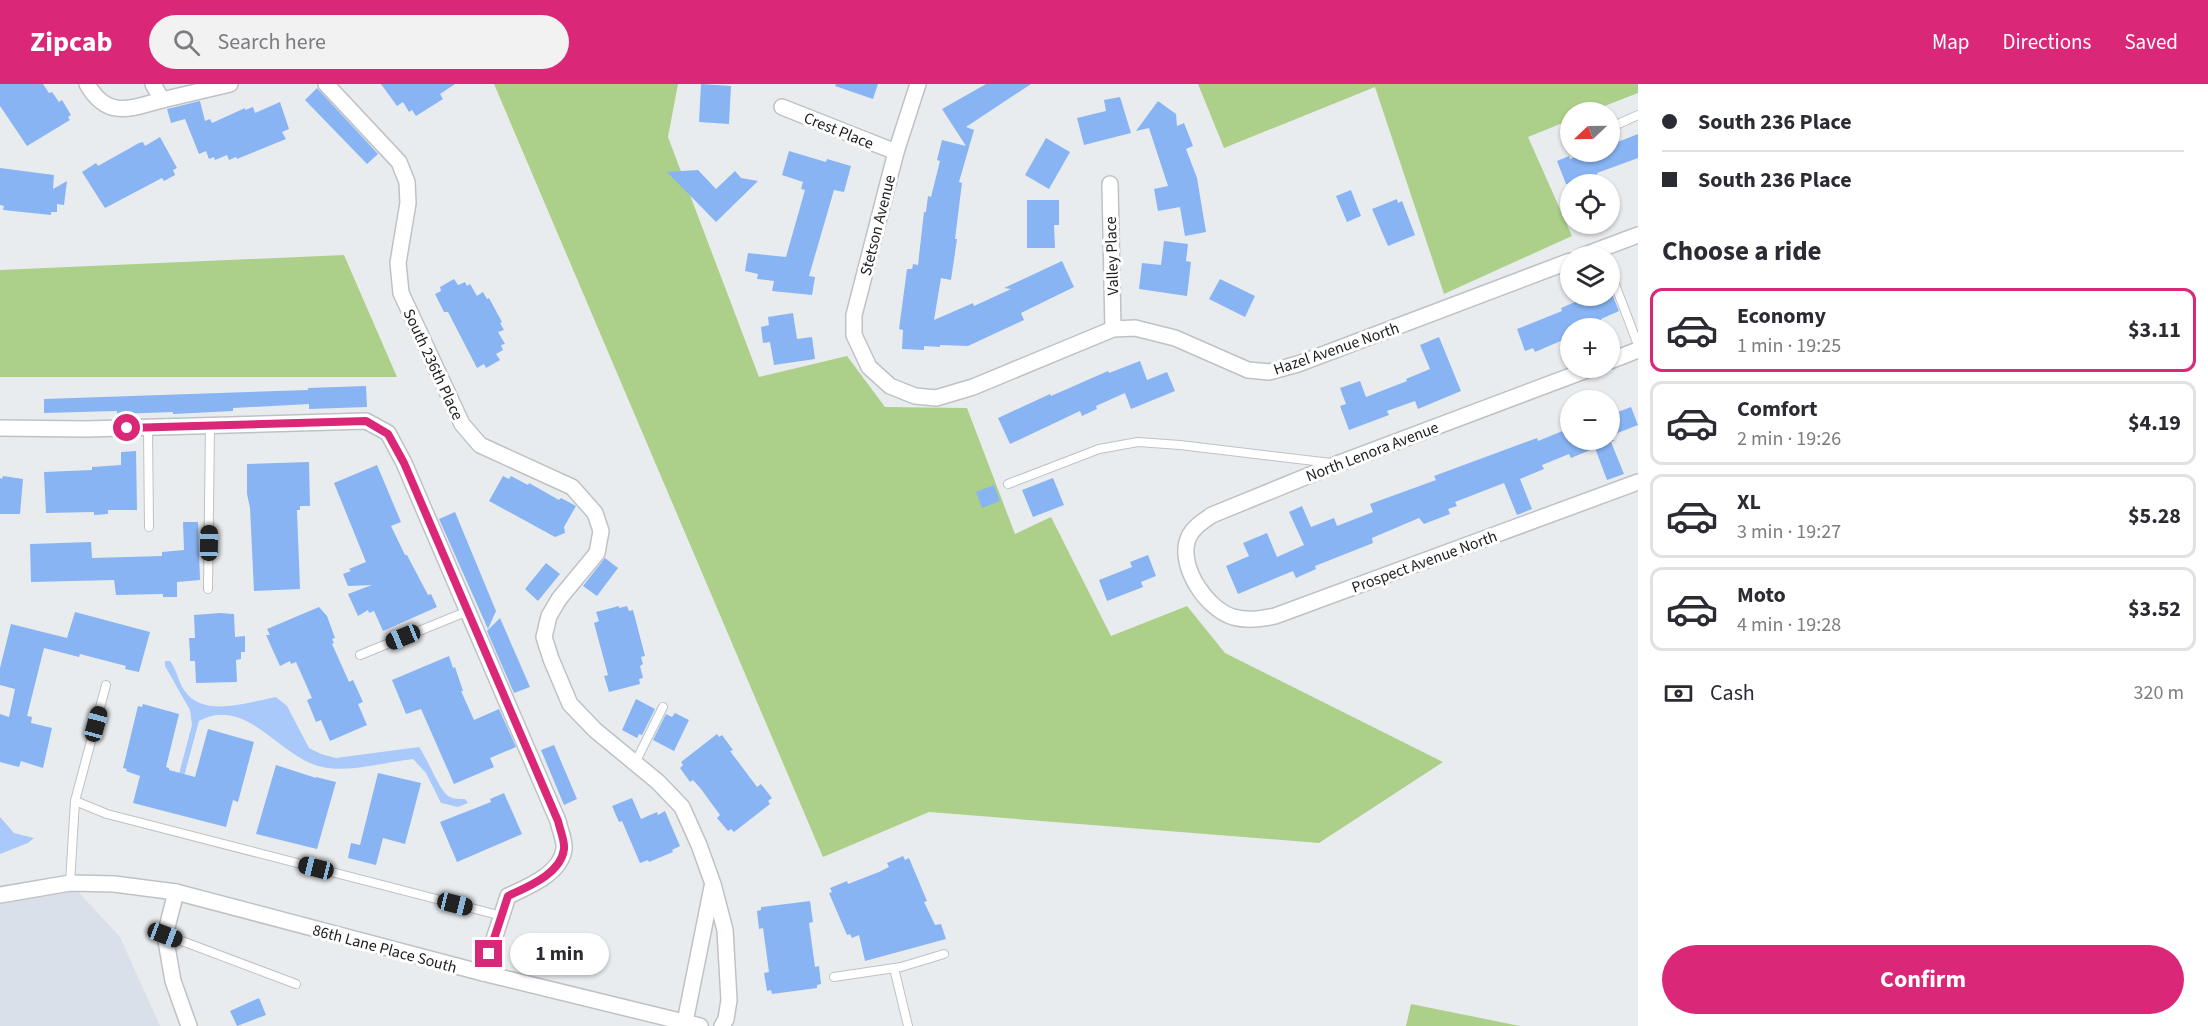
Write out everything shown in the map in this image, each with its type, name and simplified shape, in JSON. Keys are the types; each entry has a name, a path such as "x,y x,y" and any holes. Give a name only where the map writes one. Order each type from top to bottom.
{"street":[{"path":"87,84 109,108 126,110 230,84"},
{"path":"153,84 162,100"},
{"name":"South 236th Place","path":"327,84 399,162 407,182 408,204 398,263 401,293 462,424 480,445 572,487 595,513 601,531 597,553 559,599 549,616 544,637 570,704 595,730 658,782 682,807 713,884 725,930 729,1000 726,1019 722,1026"},
{"name":"Stetson Avenue","path":"869,367 854,335 854,315 896,152 918,84"},
{"name":"Crest Place","path":"782,107 896,152"},
{"name":"Valley Place","path":"1110,184 1113,329"},
{"path":"1617,246 1638,236"},
{"name":"Hazel Avenue North","path":"869,367 890,386 915,396 936,398 973,387 1113,329 1135,328 1175,338 1248,370 1269,372 1298,364 1560,265"},
{"path":"1620,357 1638,350"},
{"name":"North Lenora Avenue","path":"1211,604 1198,586 1186,555 1186,543 1195,527 1203,521 1225,509 1337,464 1565,378"},
{"path":"0,428 148,428 366,421 388,434 404,463 558,821 564,847 562,858 555,868 534,883 508,896 483,974"},
{"name":"Prospect Avenue North","path":"1211,604 1231,616 1244,620 1275,616 1638,482"},
{"name":"86th Lane Place South","path":"0,895 70,882 114,884 176,892 483,974 692,1024"},
{"path":"692,1024 713,884"},
{"path":"176,892 165,935 173,981 189,1026"}],"lane":[{"path":"1620,124 1638,116"},
{"path":"1620,297 1638,345"},
{"path":"208,589 210,425"},
{"path":"148,428 149,527"},
{"path":"1008,484 1099,449 1138,442 1337,464"},
{"path":"360,655 468,611"},
{"path":"70,882 75,801 106,685"},
{"path":"635,763 663,707"},
{"path":"75,801 107,814 502,916"},
{"path":"165,935 296,984"},
{"path":"834,977 894,968 944,954"},
{"path":"894,968 908,1026"}],"shaded area":[{"path":"70,883 120,937 160,1026 0,1026 0,895"}],"green space":[{"path":"494,84 678,84 668,137 759,377 847,356 885,407 967,408 1015,534 1051,517 1111,636 1187,606 1225,653 1443,762 1319,843 929,812 823,857"},
{"path":"1198,84 1638,84 1638,93 1615,102 1560,102 1560,124 1528,137 1560,209 1560,234 1571,234 1572,236 1444,294 1375,87 1224,148"},
{"path":"344,255 397,377 0,377 0,270"},
{"path":"1411,1004 1520,1026 1406,1026"}],"water":[{"path":"165,661 170,661 172,664 184,690 192,699 202,704 240,705 276,697 287,706 309,748 321,754 336,758 419,747 446,794 453,798 465,799 468,803 458,807 441,803 426,773 413,759 344,769 322,767 291,752 248,722 232,716 216,715 199,721 183,780 179,774 192,725 190,710 165,666"},
{"path":"0,817 14,833 34,838 28,843 0,854"}],"building":[{"path":"0,84 43,84 59,102 62,100 71,115 68,117 70,120 27,146 0,106"},
{"path":"381,84 455,84 440,94 443,99 416,116 412,110 409,112 403,102 397,106"},
{"path":"701,84 731,86 729,124 699,122"},
{"path":"836,84 878,84 873,99 835,86"},
{"path":"986,84 1031,84 966,127 974,130 959,182 962,183 951,280 941,278 934,320 973,303 974,306 1011,289 1004,288 1062,261 1074,287 1021,313 1024,320 968,346 940,345 940,347 924,346 924,350 902,349 903,330 899,329 907,269 912,269 913,264 918,265 924,212 926,212 928,196 931,197 940,161 937,160 942,140 966,146 942,109"},
{"path":"317,88 378,154 367,164 305,100"},
{"path":"1120,97 1131,133 1084,145 1077,118 1106,111 1104,100"},
{"path":"200,101 205,121 210,119 212,123 245,108 245,110 253,107 255,113 280,102 289,129 282,132 286,139 237,159 236,157 229,160 227,155 215,160 214,157 209,159 206,151 199,154 185,119 171,123 167,109"},
{"path":"1158,101 1176,114 1177,126 1184,123 1193,146 1186,149 1197,178 1206,232 1185,236 1180,207 1158,211 1154,189 1168,186 1149,128 1136,131"},
{"path":"1638,134 1638,158 1597,174 1562,174 1557,161 1560,160 1560,162 1620,162 1620,141"},
{"path":"160,137 177,168 173,170 175,175 164,181 162,178 105,208 82,172 96,163 98,166 139,143 143,142 145,146"},
{"path":"1046,138 1070,152 1049,189 1025,175"},
{"path":"789,151 826,162 827,159 851,166 844,192 834,190 809,276 815,277 812,295 772,291 774,281 757,279 758,274 745,271 748,253 786,257 805,190 801,189 803,182 782,175"},
{"path":"0,168 54,175 53,189 67,181 64,205 57,204 57,212 51,212 51,215 3,210 4,206 0,205"},
{"path":"698,170 716,189 735,171 741,178 758,181 716,222 667,172"},
{"path":"1351,190 1361,216 1347,222 1336,196"},
{"path":"1397,199 1398,203 1402,201 1415,235 1388,246 1372,209"},
{"path":"1027,200 1059,200 1059,225 1054,225 1055,248 1027,248"},
{"path":"1164,241 1188,244 1186,261 1191,262 1187,296 1139,289 1142,263 1161,265"},
{"path":"454,279 458,285 465,282 467,286 470,284 477,296 483,292 487,299 489,298 502,322 500,323 504,330 498,332 505,344 501,345 503,350 496,354 500,360 486,368 484,364 477,368 448,312 444,312 435,294 441,291 440,287"},
{"path":"1220,279 1255,296 1245,317 1209,299"},
{"path":"1566,306 1617,306 1619,311 1603,318 1560,318 1560,341 1535,352 1533,348 1525,351 1517,329 1562,311 1561,308"},
{"path":"793,313 797,339 812,337 815,359 774,365 770,342 763,343 761,327 769,325 768,317"},
{"path":"1439,337 1461,391 1418,409 1415,401 1387,411 1389,415 1349,430 1340,406 1346,404 1340,388 1360,381 1366,397 1407,381 1406,379 1430,369 1420,345"},
{"path":"1140,361 1147,380 1167,372 1175,391 1131,409 1125,393 1096,406 1097,409 1082,416 1080,411 1010,444 998,418 1050,394 1051,396 1108,371 1109,373"},
{"path":"366,386 367,407 309,409 309,404 173,414 173,412 117,414 117,411 44,413 44,399"},
{"path":"1631,407 1638,425 1620,432 1620,411"},
{"path":"1560,432 1560,450 1590,450 1571,458 1569,454 1542,465 1544,469 1520,479 1532,509 1517,515 1504,483 1455,502 1457,506 1448,509 1450,514 1424,524 1419,518 1372,538 1373,543 1315,566 1316,569 1296,578 1293,571 1238,594 1226,566 1249,556 1243,543 1267,533 1277,557 1304,545 1289,512 1302,506 1311,527 1334,518 1337,526 1373,512 1370,504 1436,480 1434,476 1537,438 1538,441"},
{"path":"1596,450 1614,450 1624,474 1607,480"},
{"path":"136,451 137,510 108,510 108,514 94,515 94,512 46,513 44,472 92,470 92,467 121,465 121,452"},
{"path":"309,462 310,506 300,506 300,510 297,510 300,589 254,591 247,464"},
{"path":"377,465 401,522 391,526 405,555 437,607 383,631 374,611 369,613 368,610 358,616 348,594 372,585 348,586 343,574 366,562 334,483"},
{"path":"3,476 23,479 20,514 0,514 0,478 2,479"},
{"path":"503,476 509,479 511,476 528,485 529,483 559,500 561,498 576,506 564,527 565,533 555,537 489,501"},
{"path":"1053,478 1064,505 1033,517 1022,490"},
{"path":"994,485 1000,501 982,508 976,492"},
{"path":"455,512 496,611 488,629 439,519"},
{"path":"183,522 198,522 200,580 177,582 177,597 163,597 163,594 116,595 114,580 31,582 30,544 91,542 92,558 162,556 162,552 184,550"},
{"path":"1148,555 1156,576 1141,582 1143,587 1107,601 1099,580 1132,567 1130,562"},
{"path":"605,558 618,568 597,596 583,586"},
{"path":"546,563 560,574 538,601 525,589"},
{"path":"619,606 619,608 627,606 629,611 633,610 645,656 641,657 643,664 640,666 643,678 639,679 640,684 609,692 604,676 608,675 594,623 599,621 596,612"},
{"path":"319,607 327,616 335,638 332,639 334,643 332,644 349,682 353,680 363,702 358,704 367,725 330,741 321,720 316,722 307,700 312,698 296,662 291,664 290,661 280,666 266,635 270,635 267,629"},
{"path":"75,612 150,632 139,672 125,669 126,666 80,654 79,657 44,648 27,716 32,717 31,723 52,728 43,768 21,761 19,767 0,762 0,714 9,717 15,689 0,685 0,668 11,624 67,638"},
{"path":"234,614 235,637 245,636 245,652 241,652 241,659 236,660 237,682 196,683 195,661 190,661 189,638 195,638 194,615"},
{"path":"500,618 530,687 514,693 487,631"},
{"path":"449,656 474,720 499,709 516,747 490,758 494,767 454,784 421,709 406,714 392,680"},
{"path":"636,699 655,709 642,735 639,734 637,738 622,730"},
{"path":"143,704 179,714 166,767 169,770 195,777 208,729 254,742 238,802 233,800 226,827 133,803 140,776 123,768 138,706 142,707"},
{"path":"675,713 689,720 674,751 653,740 666,714 672,717"},
{"path":"717,734 719,737 722,735 733,750 730,751 757,787 761,784 772,798 768,801 770,804 734,832 731,829 728,831 717,818 720,815 701,789 693,780 690,782 680,768 683,765 681,762"},
{"path":"554,745 577,799 564,805 541,750"},
{"path":"276,765 336,782 317,849 256,834"},
{"path":"378,773 421,783 405,844 383,838 376,865 348,858 351,843 360,845"},
{"path":"504,793 522,834 457,862 440,822 491,802 490,799"},
{"path":"632,798 641,819 665,811 680,846 672,850 673,852 649,862 648,860 640,863 622,821 619,822 612,806"},
{"path":"903,856 905,860 909,858 927,901 924,902 935,925 941,924 946,939 865,961 859,935 852,938 850,934 847,935 829,893 832,892 830,888 879,872 889,867 887,863"},
{"path":"810,901 813,922 809,923 815,967 819,966 821,984 817,985 817,988 772,994 771,990 767,991 764,973 769,972 763,928 759,929 757,911 761,910 761,907"},
{"path":"259,998 266,1015 237,1026 230,1011"}],"route":[{"path":"127,428 366,421 388,434 404,463 558,821 564,847 562,858 555,868 534,883 508,896 489,954"}]}
